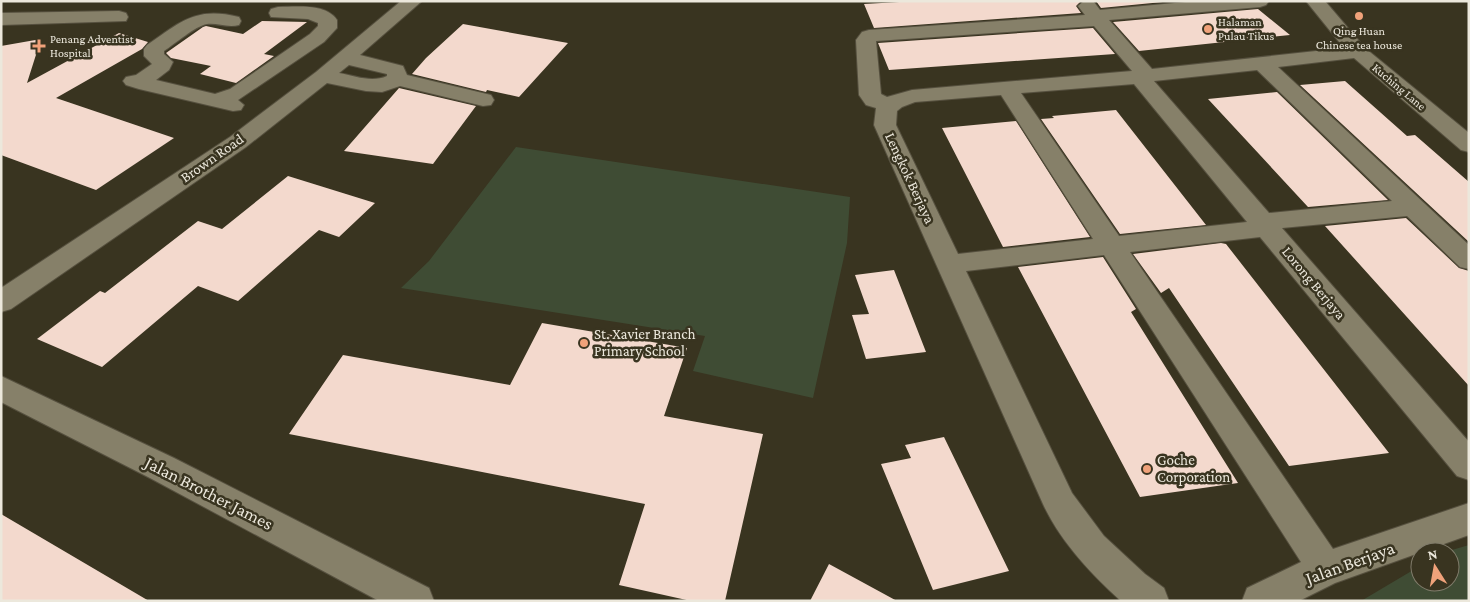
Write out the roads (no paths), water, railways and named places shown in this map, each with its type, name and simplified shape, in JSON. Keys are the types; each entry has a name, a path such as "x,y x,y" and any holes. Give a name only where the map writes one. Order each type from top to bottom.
{"street":[{"path":"3,18 24,1"},
{"name":"Brown Road","path":"1,302 238,142 323,76 414,1"},
{"path":"1260,1 1092,12 869,36 866,40 870,95 874,100 890,106 902,98 912,96 1143,77 1358,52"},
{"name":"Kuching Lane","path":"1315,1 1358,52 1469,145"},
{"path":"216,101 237,93 260,78 317,38 327,28 328,20 311,12 278,13"},
{"name":"Lorong Berjaya","path":"1092,12 1143,77 1158,100 1469,466"},
{"path":"3,18 119,17"},
{"path":"232,21 210,18 190,24 154,49 154,56 163,62 162,66 136,82 272,114"},
{"path":"345,58 396,70 398,79"},
{"path":"1263,64 1469,260"},
{"path":"323,76 366,85 382,86 398,79 484,100"},
{"name":"Lorong Berjaya","path":"1095,81 1126,87 1158,100"},
{"path":"1007,88 1326,569"},
{"name":"Lengkok Berjaya","path":"890,106 886,110 886,125 1060,504 1092,548 1132,587 1150,601"},
{"path":"949,264 1111,246 1413,207"},
{"name":"Jalan Brother James","path":"1,388 162,468 416,601"},
{"name":"Jalan Berjaya","path":"1260,601 1326,569 1469,519"}],"place":[{"name":"Qing Huan Chinese tea house","path":"1359,16"},
{"name":"Halaman Pulau Tikus","path":"1208,29"},
{"name":"Penang Adventist Hospital","path":"39,46"},
{"name":"St. Xavier Branch Primary School","path":"584,343"},
{"name":"Goche Corporation","path":"1147,469"}]}
